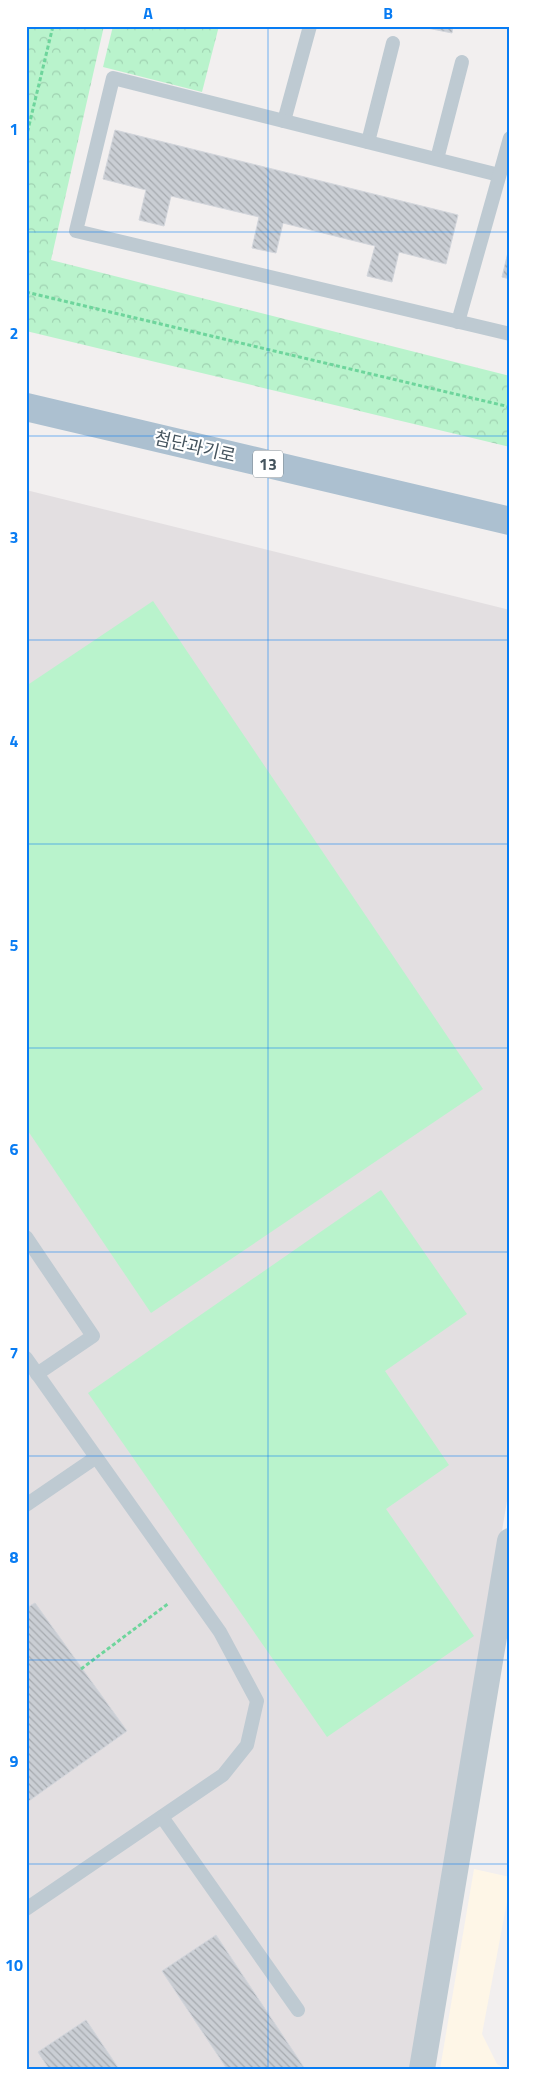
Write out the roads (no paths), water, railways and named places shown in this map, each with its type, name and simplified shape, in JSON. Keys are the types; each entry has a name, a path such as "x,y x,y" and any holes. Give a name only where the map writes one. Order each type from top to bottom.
{"main road":[{"name":"첨단과기로","path":"26,407 510,520"}],"street":[{"path":"422,2069 510,1541"}],"lane":[{"path":"284,121 310,26"},
{"path":"368,142 393,44"},
{"path":"436,159 462,62"},
{"path":"499,175 113,78 76,231 510,334"},
{"path":"458,322 510,138"},
{"path":"26,1236 93,1336 37,1374"},
{"path":"26,1358 220,1632 257,1701 247,1745 223,1775 26,1909"},
{"path":"26,1505 95,1458"},
{"path":"162,1817 298,2010"}]}
